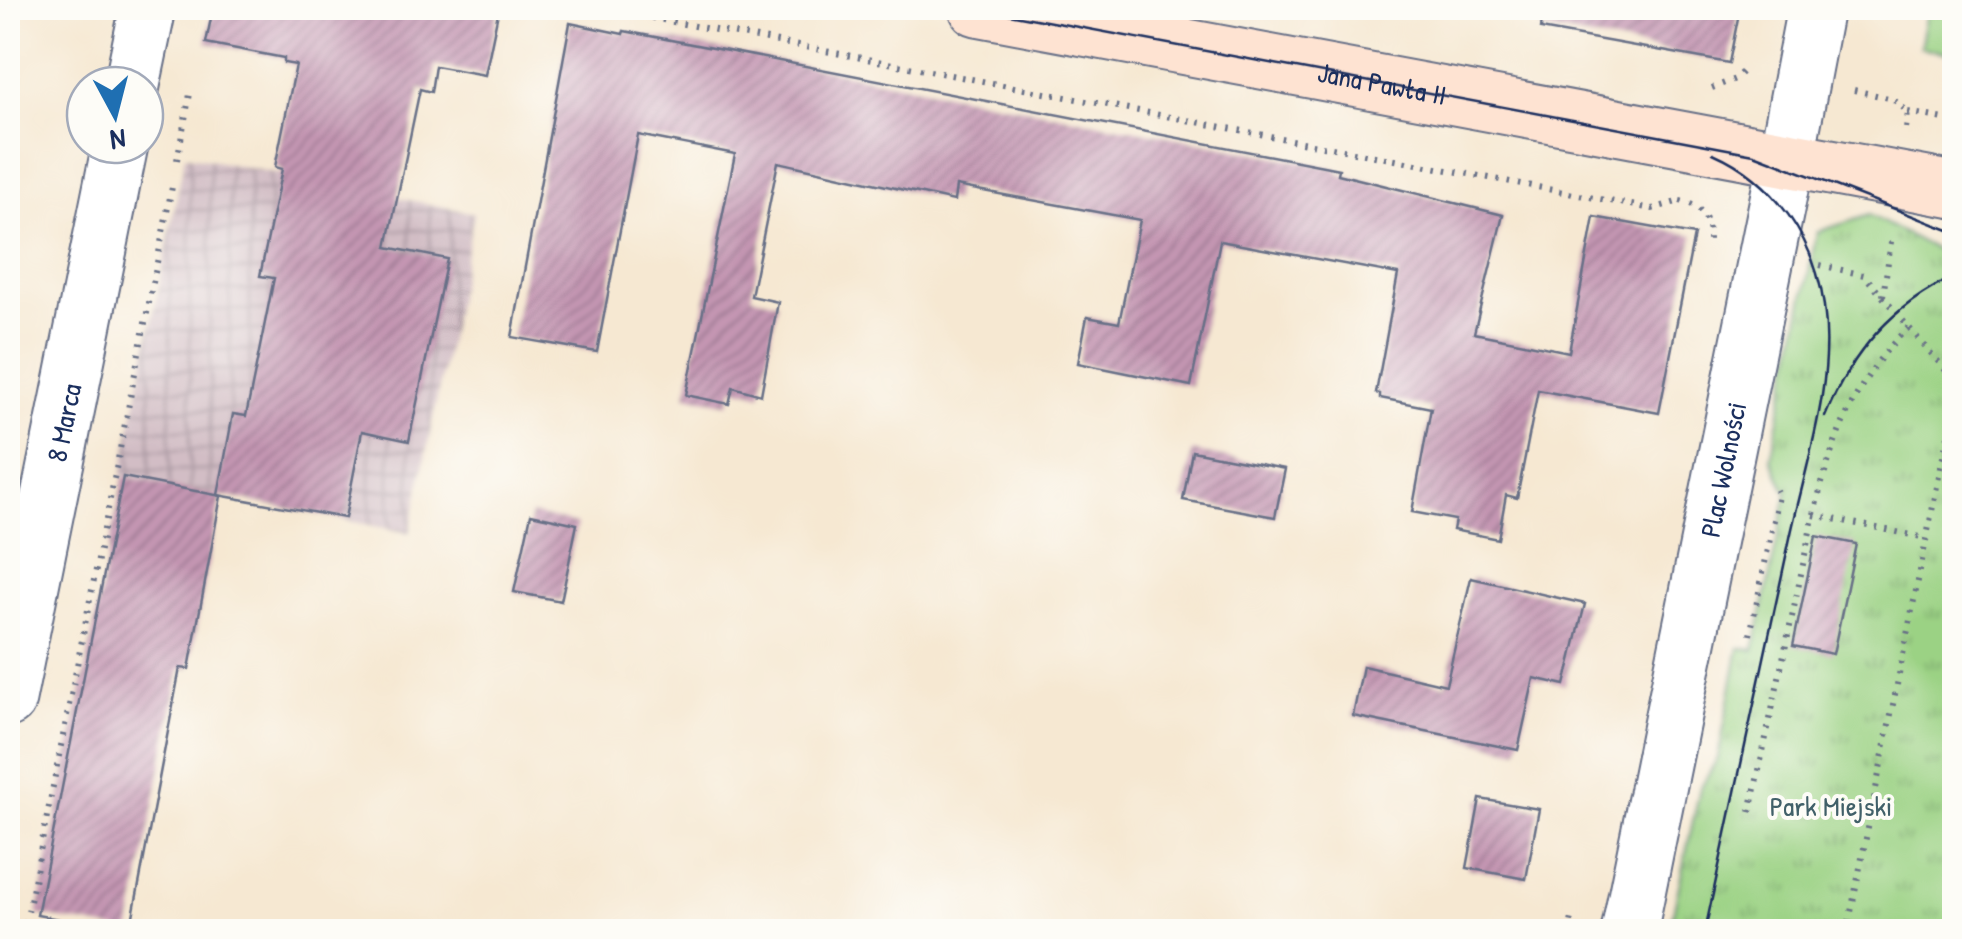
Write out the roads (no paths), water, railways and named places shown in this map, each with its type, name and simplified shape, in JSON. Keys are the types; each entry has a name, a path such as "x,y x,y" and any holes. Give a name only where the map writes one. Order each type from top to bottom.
{"main road":[{"name":"Jana Pawła II","path":"977,8 1954,190"}],"street":[{"path":"136,65 148,8"},
{"name":"Plac Wolności","path":"1629,932 1815,8"},
{"name":"8 Marca","path":"8,699 116,165"}],"tram line":[{"path":"977,8 1754,154 1954,232"},
{"path":"1706,926 1817,423 1826,364 1824,306 1812,258 1801,236 1773,196 1755,179 1713,153"},
{"path":"1825,417 1847,373 1876,334 1911,302 1954,277"}],"park label":[{"name":"Park Miejski","path":"1831,806"}]}
